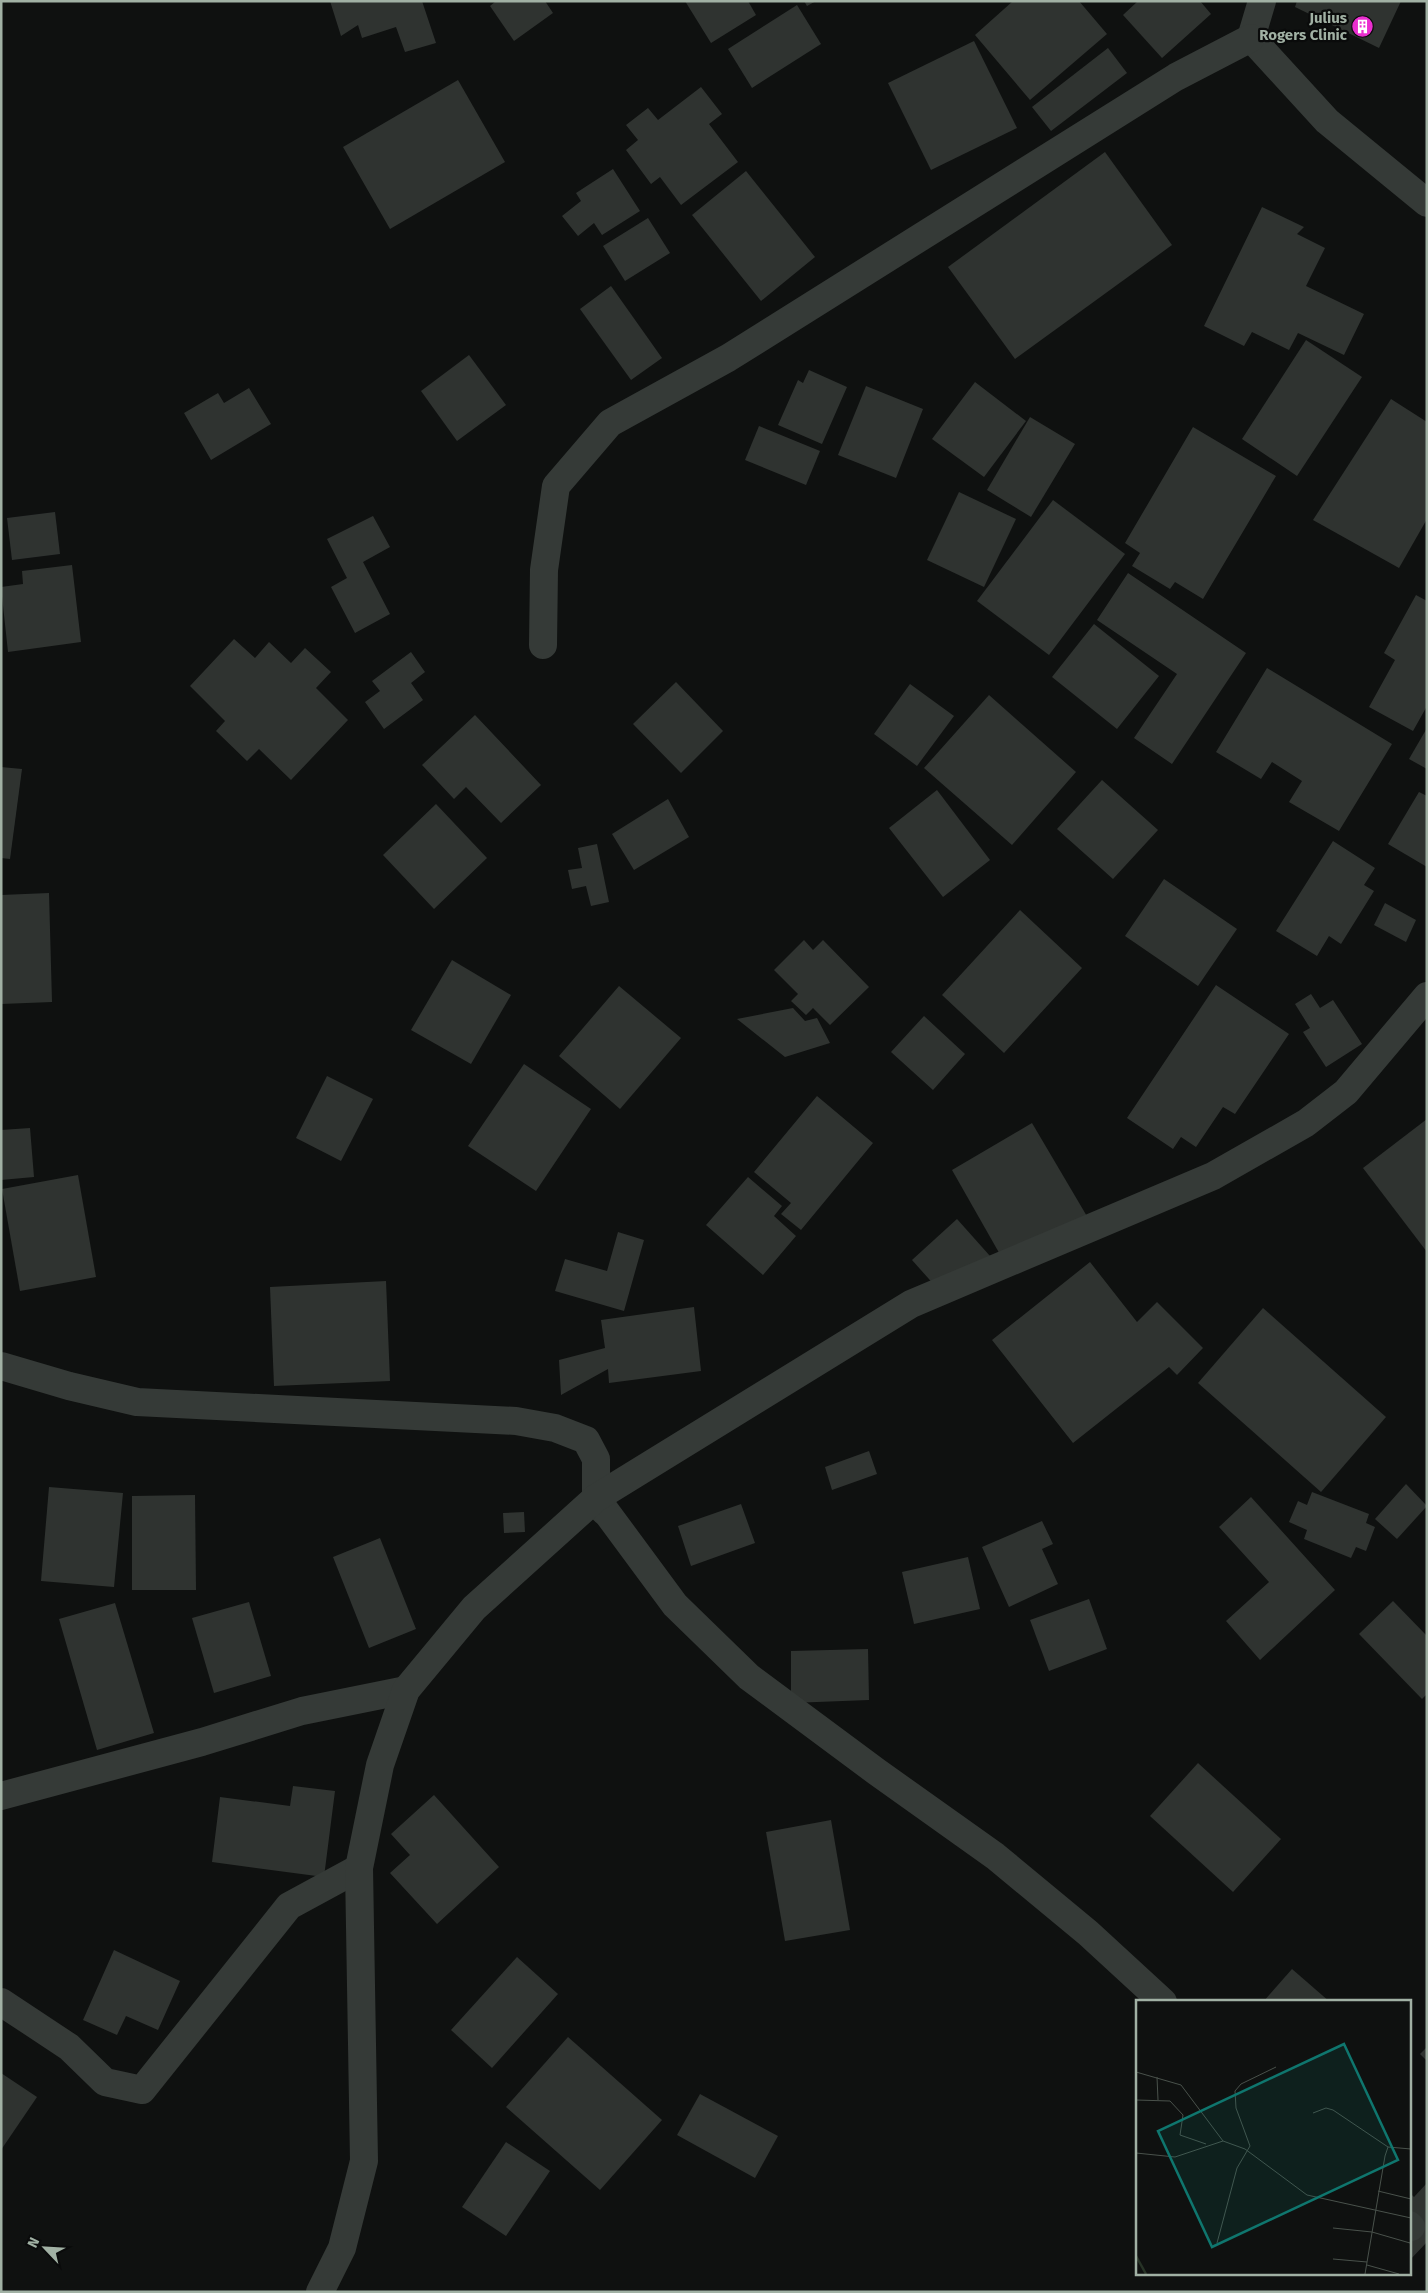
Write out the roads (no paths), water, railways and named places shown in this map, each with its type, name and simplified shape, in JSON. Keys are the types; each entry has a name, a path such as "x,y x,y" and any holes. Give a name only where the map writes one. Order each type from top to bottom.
{"street":[{"path":"543,644 544,570 556,486 610,424 745,347 1176,77 1251,38 1262,1"},
{"path":"1251,38 1327,121 1427,203"},
{"path":"320,2292 342,2248 364,2161 359,1868 380,1765 406,1690 474,1608 596,1498 911,1304 1213,1176 1306,1123 1346,1092 1427,996"},
{"path":"1,1366 69,1386 137,1402 516,1421 555,1428 586,1440 596,1459 596,1498 675,1605 749,1677 877,1772 995,1856 1088,1933 1161,2000"},
{"path":"1,1796 202,1742 302,1711 406,1690"},
{"path":"1,2002 69,2047 105,2082 142,2090 289,1906 359,1868"}],"place":[{"name":"Julius Rogers Clinic","path":"1363,27"}]}
